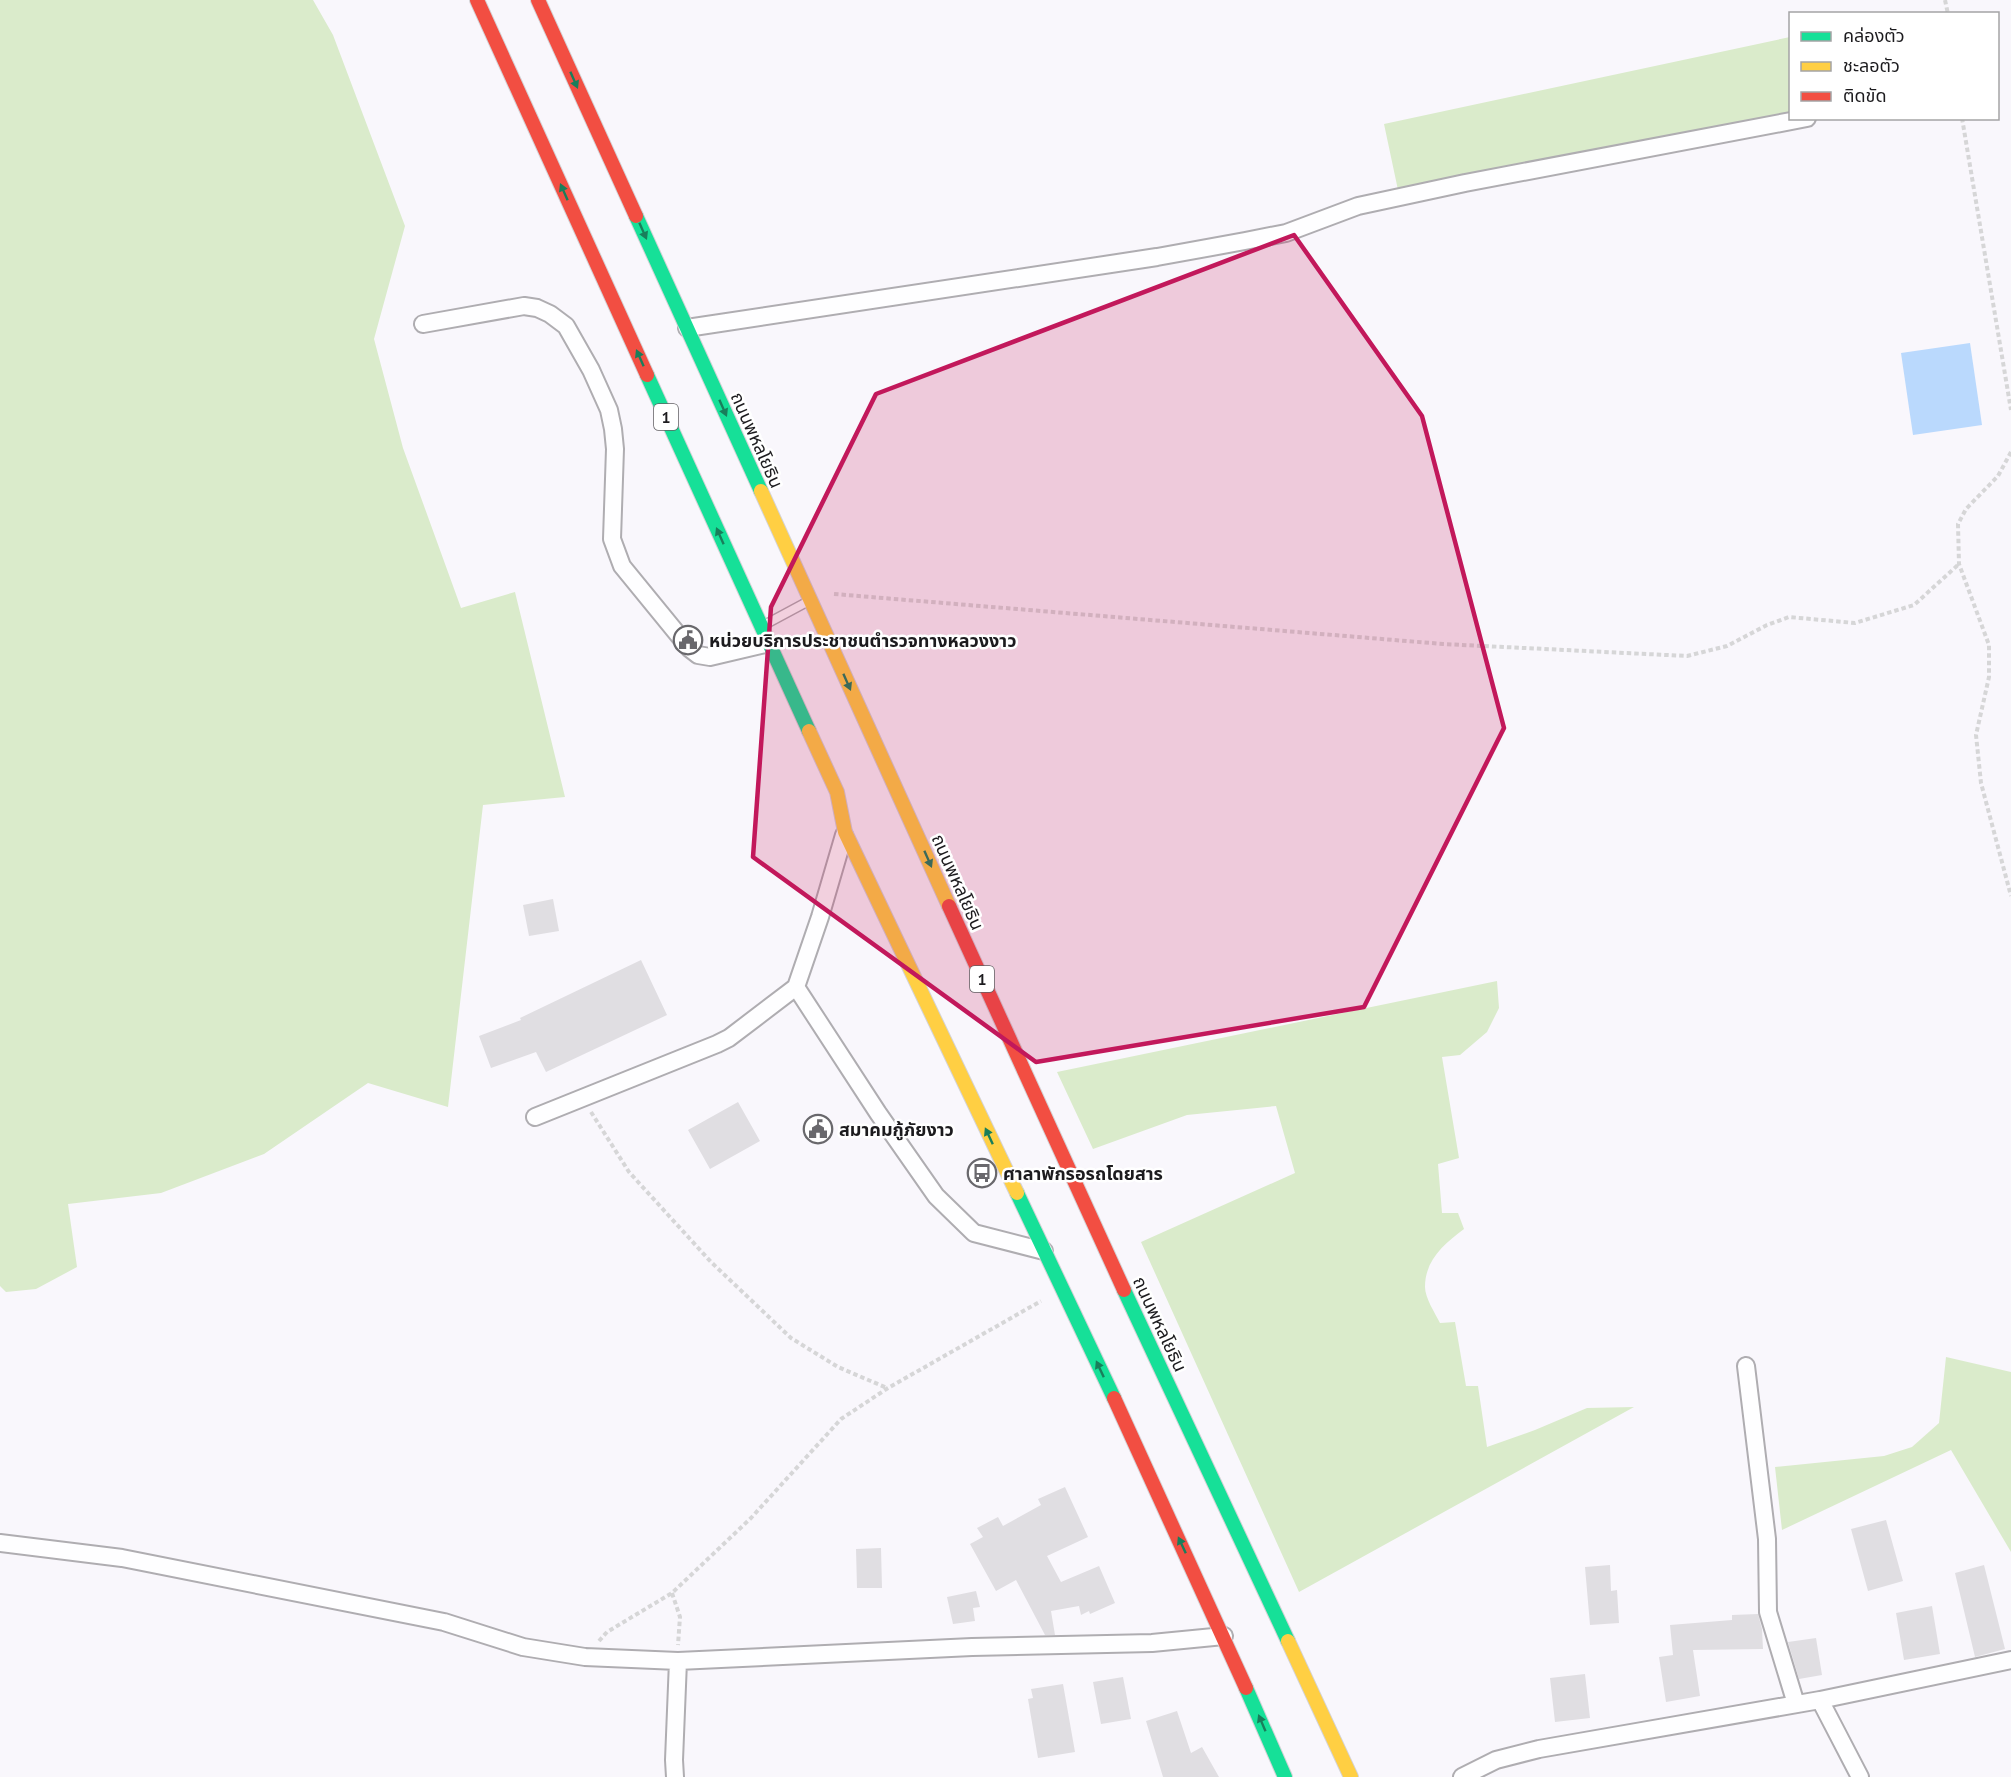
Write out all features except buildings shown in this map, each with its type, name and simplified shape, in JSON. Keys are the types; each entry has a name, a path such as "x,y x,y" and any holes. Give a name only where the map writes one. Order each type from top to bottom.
{"highway":[{"name":"1","path":"477,0 837,792 845,832 1062,1288 1224,1636 1285,1777"},
{"name":"ถนนพหลโยธิน","path":"538,0 1102,1244 1352,1777"}],"street":[{"path":"687,328 1157,257 1245,241 1286,233 1358,206 1465,183 1797,120"},
{"path":"423,324 524,306 537,308 550,314 566,326 591,370 609,410 615,449 612,538 622,566 689,648 698,655 710,657 769,643"},
{"path":"535,1117 717,1044 729,1038 796,987 845,832"},
{"path":"796,987 878,1113 936,1196 974,1233 1044,1251"},
{"path":"1746,1366 1767,1539 1768,1612 1796,1704"},
{"path":"0,1543 134,1560 444,1622 523,1647 585,1658 678,1661 972,1647 1152,1643 1224,1636"},
{"path":"1462,1777 1496,1760 1539,1749 1820,1700 2011,1660"},
{"path":"675,1777 678,1661"},
{"path":"1820,1700 1860,1777"}],"lane":[{"path":"762,626 809,596"}],"path":[{"path":"1962,120 2011,410"},
{"path":"2011,452 1998,476 1966,509 1958,524 1959,564 1989,645 1989,677 1976,735 1981,783 2011,896"},
{"path":"809,596 1443,644 1688,656 1727,646 1767,625 1789,617 1855,623 1914,605 1959,564"},
{"path":"583,1098 629,1172 711,1262 791,1338 838,1367 888,1388"},
{"path":"585,1658 607,1632 672,1593 751,1518 841,1419 888,1388 1062,1288"},
{"path":"672,1593 680,1617 678,1661"}],"highlighted area":[{"path":"1294,235 1422,416 1504,728 1364,1007 1036,1062 753,857 771,607 876,394"}],"green space":[{"path":"0,0 313,0 333,35 405,226 374,339 403,448 461,608 515,592 565,797 483,805 448,1107 368,1083 264,1154 161,1193 68,1204 77,1267 36,1289 6,1292 0,1286"},
{"path":"1789,37 1789,115 1398,190 1384,124"},
{"path":"1497,981 1499,1008 1487,1032 1460,1055 1442,1057 1459,1158 1438,1164 1442,1213 1458,1213 1464,1229 1443,1247 1432,1261 1426,1277 1427,1296 1440,1323 1455,1322 1466,1386 1478,1386 1487,1447 1587,1408 1634,1407 1299,1592 1141,1242 1295,1173 1276,1106 1187,1115 1093,1149 1057,1072"},
{"path":"1946,1357 2011,1372 2011,1552 1951,1450 1782,1530 1775,1467 1884,1456 1912,1447 1939,1423"}],"water":[{"path":"1970,343 1982,425 1913,435 1901,353"}],"traffic: fast":[{"path":"636,216 761,491"},
{"path":"647,375 809,731"},
{"path":"1017,1193 1114,1398"},
{"path":"1124,1290 1288,1641"},
{"path":"1246,1688 1285,1777"}],"traffic: slow":[{"path":"761,491 949,906"},
{"path":"809,731 837,792 845,832 1017,1193"},
{"path":"1288,1641 1351,1777"}],"traffic: jam":[{"path":"477,0 647,375"},
{"path":"538,0 636,216"},
{"path":"949,906 1124,1290"},
{"path":"1114,1398 1246,1688"}],"place":[{"name":"หน่วยบริการประชาชนตำรวจทางหลวงงาว","path":"688,640"},
{"name":"สมาคมกู้ภัยงาว","path":"818,1129"},
{"name":"ศาลาพักรอรถโดยสาร","path":"982,1173"}]}
